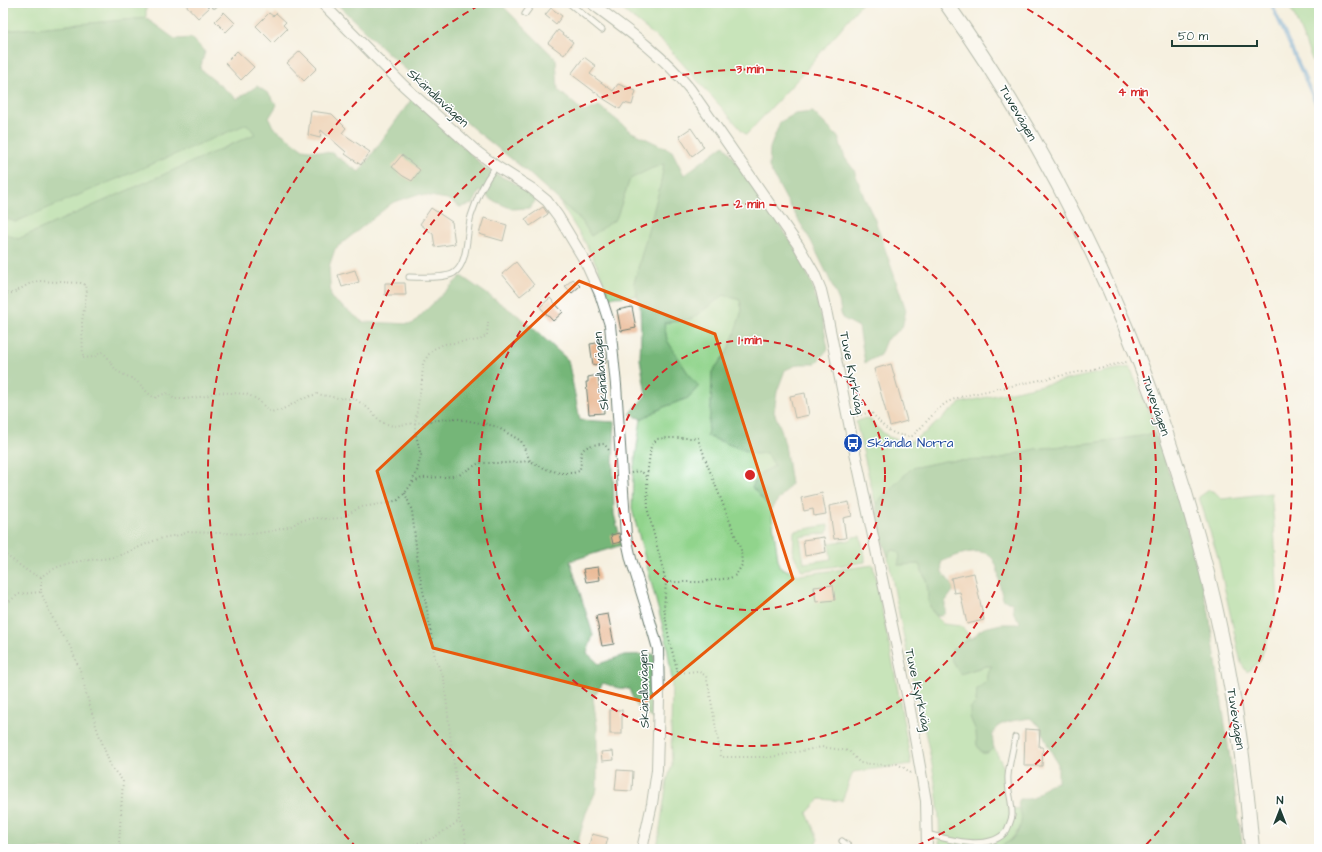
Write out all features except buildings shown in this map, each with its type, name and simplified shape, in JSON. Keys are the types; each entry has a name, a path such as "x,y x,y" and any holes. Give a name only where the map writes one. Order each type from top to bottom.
{"main road":[{"name":"Tuvevägen","path":"946,3 991,68 1054,178 1091,250 1140,360 1187,498 1206,569 1226,658 1237,716 1252,849"}],"street":[{"name":"Skändlavägen","path":"322,3 410,91 476,151 496,166 531,188 547,201 576,244 600,294 610,325 612,338 623,511 627,543 658,649 659,698 657,770 652,804 642,849"},
{"name":"Tuve Kyrkväg","path":"591,3 650,50 684,81 712,118 798,245 814,273 821,290 909,704 926,802 927,849"}],"lane":[{"path":"525,14 533,3"},
{"path":"570,3 602,30"},
{"path":"409,277 443,276 453,274 459,270 463,263 466,251 470,218 485,180 496,166"},
{"path":"927,834 973,844 994,841 1004,834 1011,821 1012,814 1008,776 1015,737"},
{"path":"842,842 852,849"}],"path":[{"path":"3,294 12,293 28,284 38,281 81,283 86,285 87,290 82,322 83,358 94,357 102,352 107,356 118,371 136,381 150,396 155,398 168,393 174,399 206,396 217,392 246,394 258,399 270,412 281,410 302,399 317,394 338,398 355,399 368,408 381,422 393,426 454,418 495,426 521,441 530,461"},
{"path":"41,577 50,570 65,565 80,561 109,558 164,537 181,536 187,532 250,534 273,531 291,526 302,520 341,518 361,507 388,504 398,500 412,483 421,455 415,431 415,423 422,380 423,363 434,349 444,344 480,340 487,335 488,322"},
{"path":"848,418 870,412 889,431 901,436 912,436 923,427 934,413 947,403 964,396 1140,360"},
{"path":"666,582 701,582 730,578 736,575 742,565 741,550 704,456 703,449 699,444 698,438 657,439 651,446 647,478 648,511 666,582 664,608 669,639 678,673 698,671 706,676 721,757 771,757 822,747 850,751 860,763 884,765 897,764 910,773 921,770"},
{"path":"412,483 422,478 459,475 479,463 530,461 546,469 560,473 573,473 580,471 581,454 583,450 596,444 604,444 612,455"},
{"path":"621,476 637,471 644,473 647,478"},
{"path":"405,493 412,511 419,572 435,658 444,679 456,780 459,821 466,834 466,849"},
{"path":"3,553 29,572 41,577"},
{"path":"41,577 41,592 59,630 70,646 82,675 97,729 111,767 123,781 119,844 122,849"},
{"path":"3,606 19,594 41,592"},
{"path":"403,849 436,837 459,821"},
{"path":"302,849 329,844 343,849"}],"highlighted area":[{"path":"579,281 715,334 793,579 645,702 433,648 377,471"}],"green space":[{"path":"3,3 146,3 146,18 3,31"},
{"path":"336,3 500,3 556,59 558,90 584,112 599,106 632,132 672,151 684,175 724,145 795,247 811,282 823,322 828,349 815,364 799,364 785,370 777,392 774,412 781,429 785,445 791,484 771,509 752,487 761,473 775,466 767,453 754,454 707,436 711,408 712,372 727,352 734,335 742,310 740,300 724,295 691,319 664,323 667,340 691,378 699,386 688,398 664,407 641,419 630,414 646,395 640,359 640,306 634,283 660,187 664,164 630,179 616,219 591,236 582,221 524,169 475,130 395,60"},
{"path":"614,3 862,3 807,69 746,135 665,44"},
{"path":"1287,3 1319,3 1319,77 1294,15"},
{"path":"146,18 175,39 192,38 205,52 200,69 237,99 257,86 269,94 277,105 269,118 273,127 303,149 332,153 359,172 413,97 487,170 515,183 536,200 530,208 512,209 492,200 480,191 473,204 460,207 447,199 418,194 392,203 335,249 329,267 331,298 363,322 412,324 461,276 523,319 568,360 580,420 615,422 613,464 614,514 622,545 570,561 593,635 587,653 599,664 624,655 654,654 656,721 636,706 629,689 618,688 603,683 593,698 597,726 597,789 586,813 576,849 3,849 3,233 18,239 255,134 247,124 15,222 3,217 3,31"},
{"path":"813,112 838,137 845,158 854,170 864,197 875,220 906,310 902,328 886,340 880,355 865,363 859,327 842,318 839,301 828,276 811,241 769,167 770,148 780,122 795,114"},
{"path":"247,123 255,134 18,239 3,233 3,217 15,222"},
{"path":"664,164 660,187 634,283 637,296 609,297 598,268 586,244 559,201 582,221 591,236 616,219 630,179"},
{"path":"724,295 740,300 742,310 727,352 712,372 711,408 707,436 754,454 767,453 775,466 761,473 752,487 771,509 779,567 799,575 873,565 911,764 853,772 842,801 820,799 807,813 818,839 814,849 656,849 667,781 672,765 672,680 666,639 632,509 633,473 641,419 664,407 688,398 699,386 691,378 667,340 664,323 691,319"},
{"path":"1130,367 1149,411 1155,434 1035,449 997,460 945,461 912,468 878,501 876,506 856,422 865,418 872,421 876,427 889,437 901,441 911,441 926,432 960,403"},
{"path":"1155,434 1180,501 1209,613 1243,849 997,849 1014,838 1016,835 1021,821 1021,812 1018,805 1020,799 1033,798 1046,786 1058,782 1058,764 1048,746 1040,726 1030,718 1008,722 998,726 993,734 994,748 987,753 982,753 977,745 976,731 970,717 970,708 976,703 977,689 987,681 989,670 992,666 985,666 960,674 951,659 952,650 974,637 984,628 1001,624 1019,624 1020,621 1014,613 1013,603 1003,599 998,571 993,560 988,555 981,552 965,553 941,562 942,572 953,586 953,591 945,602 945,613 941,616 937,616 931,608 925,576 919,564 898,565 899,552 895,550 891,550 888,557 881,537 876,506 878,501 912,468 945,461 997,460 1035,449"},
{"path":"1209,490 1215,492 1222,499 1271,493 1278,606 1260,661 1247,672 1241,663 1217,554 1199,497"},
{"path":"828,525 829,530 827,533 800,537 804,563 831,559 829,543 850,540 853,537 860,536 865,562 802,571 793,553 794,531"},
{"path":"891,550 895,550 899,553 900,557 898,565 919,564 927,583 928,599 931,610 943,624 961,626 968,634 970,639 960,644 960,674 986,666 992,666 989,671 987,681 977,689 976,703 970,717 976,731 977,745 982,753 987,753 994,748 1004,768 1009,810 1019,808 1022,815 1021,827 1010,841 997,849 939,849 938,810 933,772 888,557"}],"waterway":[{"path":"1271,3 1319,110"}],"place":[{"name":"Skändla Norra","path":"853,443"}]}
